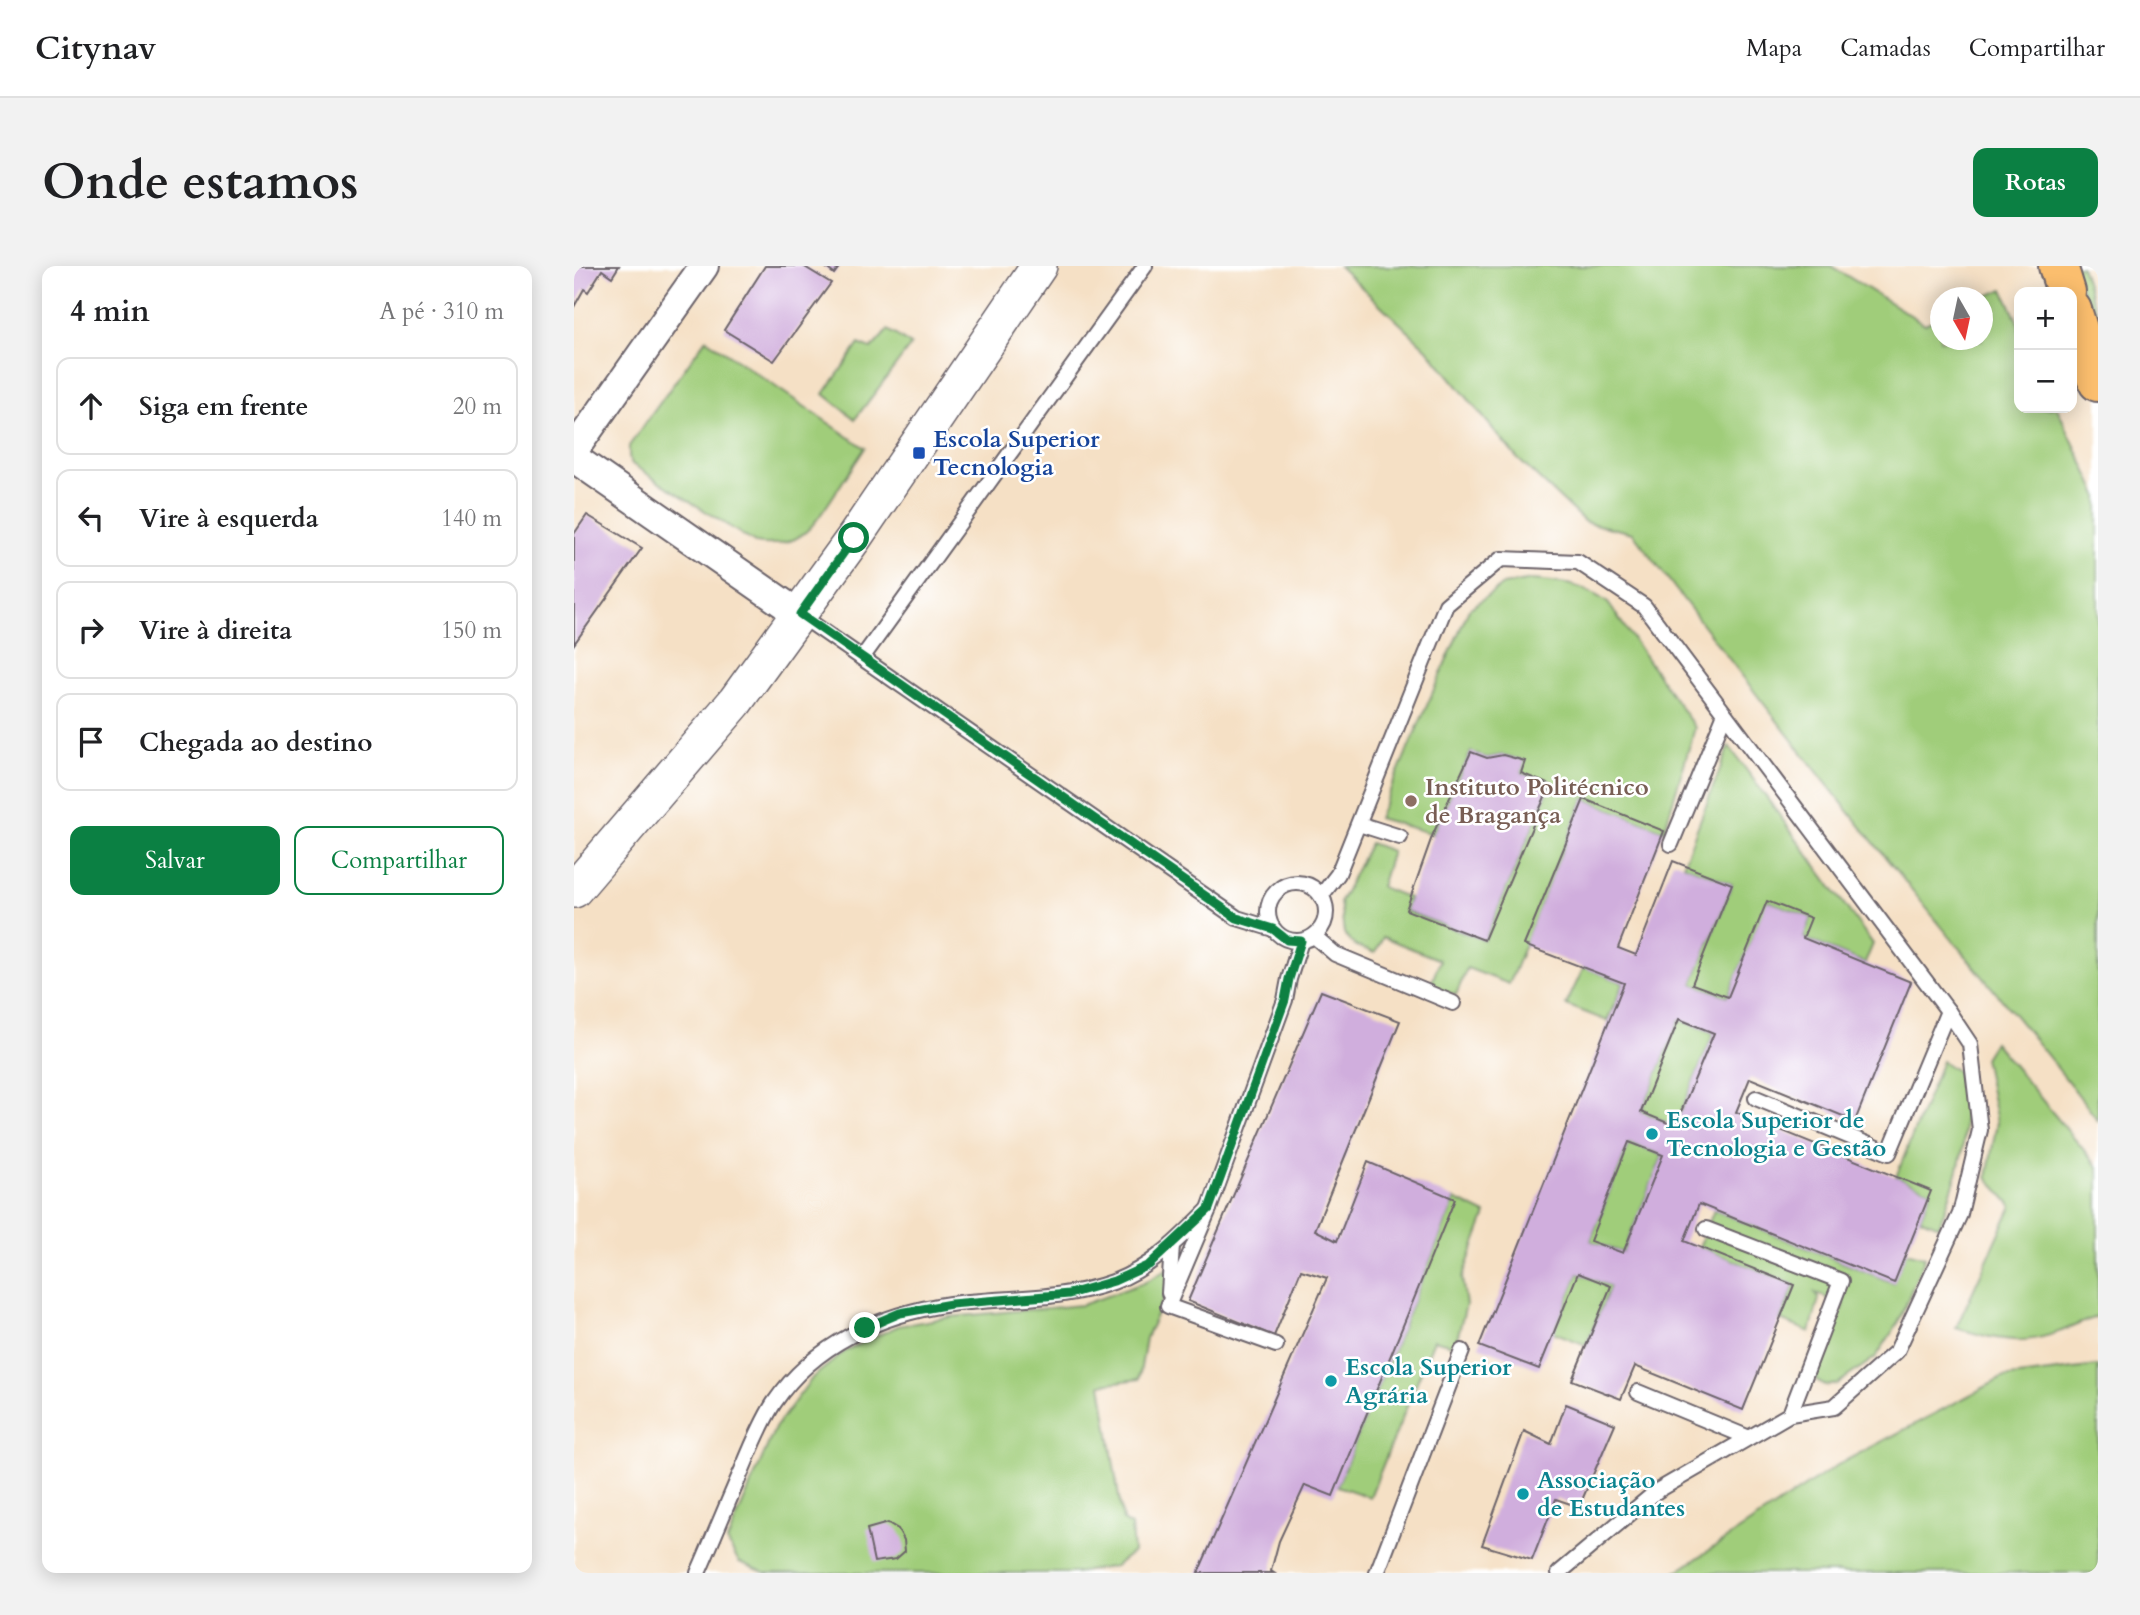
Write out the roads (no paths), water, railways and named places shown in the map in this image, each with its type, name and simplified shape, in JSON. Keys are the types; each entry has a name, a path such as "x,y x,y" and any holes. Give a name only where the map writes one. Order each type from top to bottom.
{"main road":[{"path":"2058,266 2064,287"},
{"path":"2077,326 2098,382"}],"street":[{"path":"574,450 704,266"},
{"path":"574,890 735,702 854,538 1039,266"},
{"path":"574,458 800,614"}],"lane":[{"path":"862,658 1145,266"},
{"path":"1321,897 1338,874 1446,605 1501,559 1578,562 1644,606 1970,1044 1980,1130 1960,1214 1897,1351 1834,1407 1790,1414 1657,1491 1559,1573"},
{"path":"800,614 1237,918 1273,929 1287,940 1307,939 1335,954 1397,976 1453,1003"},
{"path":"1671,844 1724,716"},
{"path":"1359,824 1400,837"},
{"path":"1168,1306 1209,1209 1285,1000 1289,979 1307,939 1320,930 1326,914 1321,897 1307,885 1289,885 1281,889 1270,902 1269,920 1273,929"},
{"path":"1756,1098 1889,1153 1948,1011"},
{"path":"698,1573 755,1438 775,1403 808,1366 834,1345 900,1313 951,1304 1069,1294 1114,1281 1149,1265 1209,1209"},
{"path":"1706,1229 1842,1281 1790,1414"},
{"path":"1168,1306 1172,1245"},
{"path":"1168,1306 1276,1345"},
{"path":"1377,1573 1462,1351"},
{"path":"1638,1392 1747,1437"}],"place":[{"name":"Escola Superior Tecnologia","path":"919,453"},
{"name":"Instituto Politécnico de Bragança","path":"1411,801"},
{"name":"Escola Superior de Tecnologia e Gestão","path":"1652,1134"},
{"name":"Escola Superior Agrária","path":"1331,1381"},
{"name":"Associação de Estudantes","path":"1523,1494"}]}
